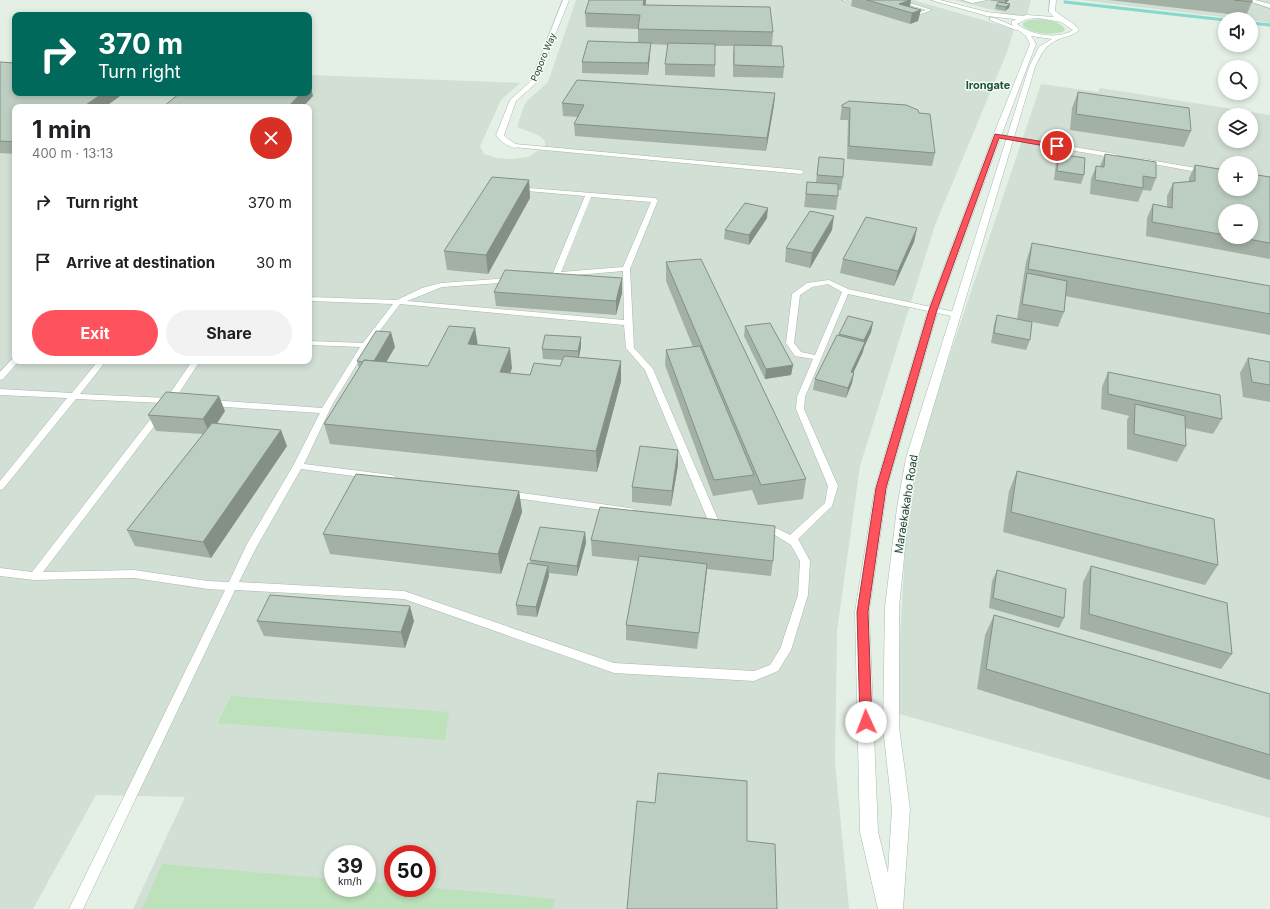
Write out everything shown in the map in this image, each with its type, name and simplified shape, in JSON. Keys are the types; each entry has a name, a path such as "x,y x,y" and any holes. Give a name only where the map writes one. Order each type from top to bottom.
{"main road":[{"name":"Poporo Way","path":"515,146 505,141 500,135 513,100 533,83 566,0"},
{"path":"937,0 1020,30 1039,35 1068,35 1076,30 1052,12 1053,1"},
{"path":"1249,0 1270,6"},
{"path":"951,5 987,14 1023,18"},
{"path":"1031,17 1042,10"},
{"path":"1020,30 1014,24 1015,21 1023,18 1045,17 1063,21"},
{"name":"Maraekakaho Road","path":"894,909 901,809 891,727 892,607 903,508 912,458 1011,138 1033,44 1028,35 1020,30"},
{"path":"888,909 869,832 862,612 881,488 933,310 997,136 1028,67 1041,48 1060,36"}],"lane":[{"path":"895,0 930,10 914,16"},
{"path":"964,0 972,2 985,0"},
{"path":"997,136 1126,158"},
{"path":"515,146 801,172"},
{"path":"1133,159 1218,174"},
{"path":"529,190 655,200 626,269 630,348 650,370 718,523 698,520"},
{"path":"556,275 557,268 589,195"},
{"path":"534,277 626,269"},
{"path":"76,909 231,586 251,547 298,466 325,411 365,345 398,302 425,290 441,285 520,279"},
{"path":"818,358 798,354 790,343 796,294 810,285 829,282 846,291 956,315"},
{"path":"791,540 829,504 833,486 800,409 801,397 846,291"},
{"path":"312,299 398,302 628,323"},
{"path":"312,343 365,345"},
{"path":"0,377 12,364"},
{"path":"0,487 100,364"},
{"path":"34,576 169,400 194,364"},
{"path":"0,392 185,402"},
{"path":"200,403 325,411"},
{"path":"298,466 398,479"},
{"path":"500,493 643,512"},
{"path":"0,572 34,576 134,574 208,585 404,595 614,668 754,676 774,668 786,650 803,595 805,561 795,542 777,532 753,528"}],"shaded area":[{"path":"576,0 913,0 1014,29 1007,52 935,225 860,466 837,631 835,762 849,909 133,909 185,797 96,795 33,909 0,909 0,62 12,62 12,96 312,96 312,75 520,83 501,100 480,146 484,154 497,158 511,159 528,157 545,146 545,141 538,135 517,127 524,106 528,100 548,82"},
{"path":"955,0 1031,0 1027,15 1014,16"},
{"path":"1080,0 1270,0 1270,23 1258,21 1258,12 1218,12 1218,16"},
{"path":"1041,84 1098,92 1100,88 1226,108 1218,108 1218,148 1258,148 1258,113 1270,115 1270,818 896,713 909,476"}],"green space":[{"path":"1029,20 1053,21 1065,29 1059,33 1049,34 1032,31 1023,26 1023,23"},
{"path":"231,696 449,712 445,740 218,723"},
{"path":"162,864 324,878 324,897 376,897 376,882 384,883 384,897 436,897 436,888 555,899 553,909 142,909"}],"building":[{"path":"589,0 644,0 643,5 770,7 773,32 638,29 640,15 585,13"},
{"path":"867,0 910,0 899,4 921,10 912,13"},
{"path":"1234,0 1252,0 1252,2"},
{"path":"999,2 1010,4 1006,7 996,5"},
{"path":"588,41 651,43 648,63 582,62"},
{"path":"668,43 715,44 715,65 665,64"},
{"path":"734,45 782,46 784,67 734,65"},
{"path":"0,62 12,63 12,96 99,96 87,104 12,104 12,142 0,141"},
{"path":"577,80 775,93 767,138 574,124 584,105 562,103"},
{"path":"1078,92 1189,108 1191,131 1076,114"},
{"path":"176,96 298,96 291,104 167,104"},
{"path":"849,101 906,105 918,110 919,113 930,114 935,153 849,146 850,108 842,107 842,105"},
{"path":"1059,154 1085,158 1084,175 1057,171"},
{"path":"1105,154 1156,162 1156,178 1143,176 1143,188 1095,180 1096,166 1104,167"},
{"path":"819,157 844,159 843,177 817,175"},
{"path":"1195,165 1218,169 1218,196 1258,196 1258,175 1270,177 1270,243 1258,241 1258,204 1218,204 1218,234 1152,222 1153,204 1172,208 1173,183 1195,181"},
{"path":"492,177 529,180 486,255 444,251"},
{"path":"807,182 838,184 838,196 806,194"},
{"path":"745,203 768,208 749,235 725,230"},
{"path":"810,211 834,216 812,253 786,248"},
{"path":"866,217 917,228 898,271 843,259"},
{"path":"1032,243 1270,286 1270,314 1028,269"},
{"path":"701,259 806,479 761,485 666,262"},
{"path":"505,270 622,278 616,301 494,292"},
{"path":"1027,273 1067,281 1064,312 1022,304"},
{"path":"997,315 1032,322 1030,340 994,333"},
{"path":"848,316 873,322 864,340 839,334"},
{"path":"770,323 793,365 766,369 745,326"},
{"path":"449,326 475,328 468,344 510,348 500,372 530,375 534,363 560,366 564,356 621,361 596,451 324,424 364,360 428,366"},
{"path":"376,331 391,332 374,361 357,361"},
{"path":"545,335 581,337 578,351 542,349"},
{"path":"837,335 865,342 851,372 854,373 848,388 815,379"},
{"path":"700,346 754,475 714,480 666,350"},
{"path":"1248,358 1270,362 1270,385 1252,382"},
{"path":"1108,372 1220,395 1222,419 1108,394"},
{"path":"166,392 219,396 203,419 148,415"},
{"path":"1135,404 1185,416 1186,446 1134,434"},
{"path":"212,423 281,430 203,542 127,530"},
{"path":"640,446 678,450 672,491 632,487"},
{"path":"1017,471 1214,519 1218,565 1011,512"},
{"path":"356,474 519,491 498,554 323,534"},
{"path":"600,507 775,526 773,561 591,540"},
{"path":"540,527 585,532 577,566 530,560"},
{"path":"639,556 707,564 699,633 626,625"},
{"path":"528,563 548,566 536,607 516,605"},
{"path":"1091,566 1227,603 1232,654 1089,614"},
{"path":"997,570 1066,589 1064,618 993,598"},
{"path":"270,595 410,606 401,632 257,621"},
{"path":"994,615 1270,694 1270,755 986,669"},
{"path":"658,773 747,781 747,841 775,844 777,909 627,909 637,801 655,803"}],"waterway":[{"path":"1065,2 1218,19"},
{"path":"1258,24 1270,25"}],"district":[{"name":"Irongate","path":"988,85"}],"route":[{"path":"866,722 862,612 881,488 933,310 997,136 1057,146"}]}
